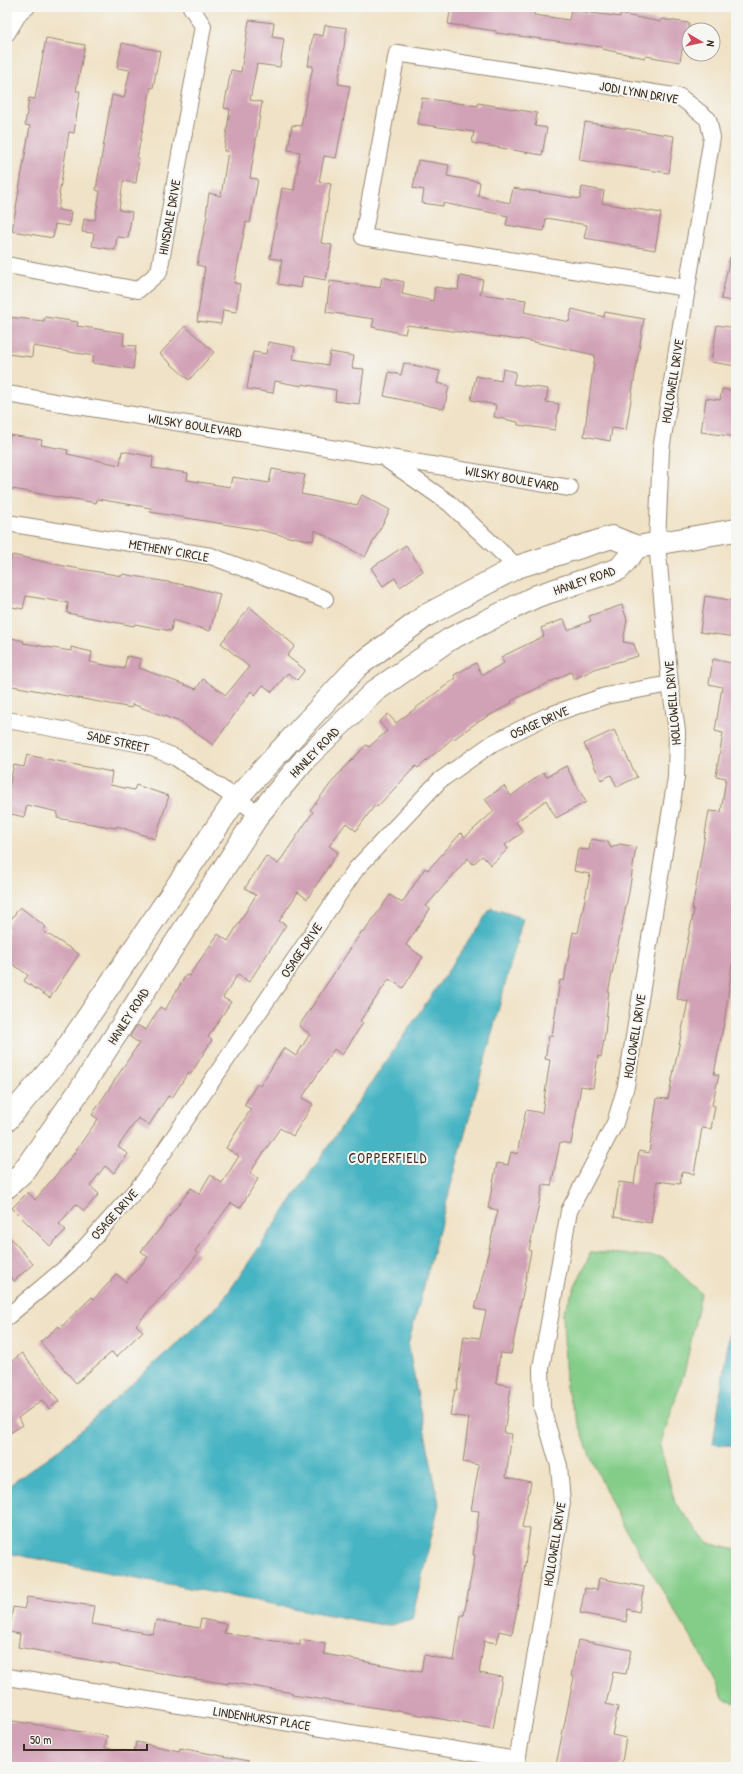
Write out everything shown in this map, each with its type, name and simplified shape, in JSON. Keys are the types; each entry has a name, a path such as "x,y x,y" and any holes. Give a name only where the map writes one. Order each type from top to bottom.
{"main road":[{"path":"647,545 736,530"},
{"name":"HANLEY ROAD","path":"7,1120 60,1058 236,799 358,666 427,615 517,567 612,537 647,545"},
{"name":"HANLEY ROAD","path":"7,1186 22,1173 82,1087 259,814 305,759 375,691 450,639 537,596 619,569 647,545"}],"street":[{"path":"7,33 21,10 27,7"},
{"name":"HINSDALE DRIVE","path":"7,265 138,290 159,272 203,26 191,7"},
{"name":"JODI LYNN DRIVE","path":"396,53 680,96 708,119 712,137 687,288 363,237 396,53"},
{"name":"HOLLOWELL DRIVE","path":"516,1764 562,1503 559,1466 542,1408 541,1368 568,1211 614,1123 626,1086 676,778 677,731 647,545 687,288"},
{"name":"WILSKY BOULEVARD","path":"7,394 570,488"},
{"name":"WILSKY BOULEVARD","path":"383,456 449,503 517,567"},
{"name":"METHENY CIRCLE","path":"7,523 210,556 325,599"},
{"name":"OSAGE DRIVE","path":"7,1317 70,1264 144,1181 356,869 439,781 493,743 547,716 605,696 670,684"},
{"name":"SADE STREET","path":"7,720 142,744 175,757 259,814"},
{"name":"LINDENHURST PLACE","path":"7,1676 516,1764"}],"green space":[{"path":"591,1252 663,1257 701,1293 685,1370 660,1446 675,1503 708,1543 736,1550 736,1703 724,1700 702,1656 620,1520 590,1456 566,1388 563,1313"}],"water":[{"path":"491,908 523,918 408,1345 439,1504 412,1619 387,1626 7,1553 7,1487 60,1449 221,1303"},
{"path":"736,1288 736,1446 713,1444"}],"building":[{"path":"451,7 535,7 534,15 569,20 571,10 620,17 620,14 661,22 661,19 682,22 681,56 680,62 646,56 645,58 602,49 602,47 496,33 496,31 448,24"},
{"path":"249,20 274,23 272,37 284,39 280,67 257,64 250,100 262,102 250,178 258,179 250,223 246,222 234,283 240,284 236,312 223,310 221,324 197,321 205,267 197,265 207,216 209,193 221,196 228,151 224,151 230,109 224,108 231,70 241,72"},
{"path":"325,25 347,28 338,84 350,86 336,158 324,156 319,182 331,184 321,243 332,245 326,280 303,276 301,288 278,284 282,260 270,258 282,188 294,190 300,152 288,150 292,125 301,126 313,66 308,66 313,34 323,36"},
{"path":"46,38 85,45 76,91 80,91 74,133 69,132 59,195 58,210 71,212 69,226 55,224 53,238 12,231 30,126 25,125 29,98 35,99"},
{"path":"122,43 160,51 153,88 151,87 137,158 139,158 136,183 123,181 119,210 132,212 128,238 117,237 115,250 92,246 94,233 82,232 84,219 95,220 100,191 96,190 112,95 124,98 130,70 117,68"},
{"path":"422,98 478,106 478,103 537,113 535,126 547,128 542,155 472,143 474,132 418,124"},
{"path":"585,122 674,136 669,173 579,160"},
{"path":"418,160 449,165 447,176 480,182 478,196 510,203 513,188 580,199 582,187 604,191 602,203 661,213 655,250 584,238 587,225 546,218 544,231 506,225 508,216 443,203 443,206 422,203 424,190 413,188"},
{"path":"730,257 736,258 736,302 721,299"},
{"path":"460,276 483,280 480,294 526,300 524,312 569,322 572,309 604,317 605,312 644,319 626,430 612,428 610,441 584,436 595,355 520,339 407,325 405,334 372,327 374,319 326,312 330,281 380,288 382,277 404,282 402,294 433,301 435,287 458,290"},
{"path":"7,317 44,321 45,317 78,322 77,326 124,333 123,345 136,346 133,369 92,363 94,356 33,346 32,357 7,354"},
{"path":"717,325 736,328 736,366 711,362"},
{"path":"185,326 214,352 189,380 160,354"},
{"path":"268,342 295,347 293,359 328,365 330,352 354,356 352,368 364,369 359,404 335,401 336,390 302,384 302,386 275,381 273,393 247,389 253,352 266,354"},
{"path":"404,363 440,371 437,383 449,386 444,409 384,396 389,372 401,375"},
{"path":"503,369 516,372 513,384 548,389 546,402 559,404 555,430 518,425 518,422 494,417 496,405 471,400 476,376 501,381"},
{"path":"722,389 736,391 736,437 701,432 706,398 720,400"},
{"path":"10,435 42,440 41,445 68,450 67,454 120,465 122,451 153,457 152,468 188,473 187,480 230,487 232,477 269,483 272,469 305,475 301,494 357,505 362,495 390,510 365,557 315,530 313,541 260,530 150,512 151,508 97,499 96,503 7,488 7,451"},
{"path":"406,545 423,571 400,587 395,578 383,586 371,568"},
{"path":"12,555 69,567 122,576 123,574 190,586 220,594 210,631 173,620 171,631 135,624 134,626 67,613 68,603 26,596 23,609 7,606 7,567 9,568"},
{"path":"705,596 736,601 736,637 700,632"},
{"path":"622,605 627,620 623,642 634,644 638,656 597,668 574,679 571,672 511,701 512,703 476,723 454,739 453,738 418,768 416,766 377,807 375,805 356,831 346,823 329,846 338,852 307,899 298,892 279,921 286,925 249,982 238,974 223,998 231,1002 208,1037 212,1040 190,1075 188,1073 172,1098 168,1096 149,1125 138,1118 118,1147 128,1154 114,1173 105,1166 90,1186 99,1194 84,1211 76,1204 59,1224 66,1230 50,1246 12,1208 28,1192 35,1200 72,1156 98,1119 92,1115 139,1043 130,1037 137,1025 146,1030 160,1007 165,1010 186,975 189,976 218,934 228,941 256,895 245,888 266,856 278,864 313,812 310,810 336,777 366,745 369,747 387,731 379,722 388,714 396,723 456,678 454,675 476,663 482,675 504,663 501,657 544,636 541,628 564,619 568,630 591,621 589,616"},
{"path":"250,607 295,646 287,656 305,670 297,680 288,673 272,692 263,685 255,695 251,691 213,745 180,722 132,704 132,708 7,685 7,637 24,641 23,643 71,651 71,647 92,652 90,662 124,669 127,656 141,659 139,668 196,689 203,679 226,695 249,667 221,643"},
{"path":"713,659 736,664 736,869 733,893 736,894 736,952 734,964 732,964 725,1017 714,1074 719,1075 712,1105 715,1106 711,1129 702,1128 694,1174 682,1172 680,1184 657,1181 651,1223 614,1217 619,1182 634,1184 639,1151 649,1153 657,1098 668,1099 688,1001 677,999 680,977 694,910 692,909 709,811 721,812 726,778 716,776 723,733 715,731 722,687 709,684"},
{"path":"614,730 637,777 617,787 611,775 601,780 584,744"},
{"path":"27,755 112,772 110,785 134,790 136,785 169,796 155,839 117,826 116,828 57,818 58,812 27,805 24,817 7,813 7,795 14,765 24,767"},
{"path":"566,766 586,802 556,818 546,800 516,822 523,832 505,845 508,849 491,865 482,856 473,864 468,858 426,906 430,909 406,945 423,957 403,988 389,979 360,1021 363,1023 342,1055 334,1049 302,1098 313,1104 293,1136 280,1128 250,1173 258,1179 240,1208 231,1203 195,1251 198,1254 177,1280 136,1325 143,1331 116,1357 112,1352 76,1383 40,1342 59,1326 60,1328 92,1297 94,1299 117,1274 126,1282 148,1257 141,1251 191,1188 199,1194 210,1175 222,1183 239,1156 226,1148 251,1109 244,1105 257,1084 260,1086 284,1048 296,1056 310,1034 299,1026 362,931 364,932 390,895 402,903 425,868 428,870 461,833 465,837 494,811 485,799 504,786 511,796 544,772 546,777"},
{"path":"591,839 608,842 611,848 620,844 636,847 629,892 609,988 605,1034 601,1057 598,1056 593,1088 581,1086 571,1144 560,1142 551,1186 543,1185 529,1250 531,1251 511,1354 500,1353 496,1383 511,1386 504,1433 512,1434 506,1477 531,1482 522,1527 530,1529 523,1578 512,1634 499,1631 497,1643 484,1641 479,1673 502,1677 493,1729 405,1712 292,1695 293,1693 228,1682 228,1684 177,1676 18,1647 20,1634 9,1632 13,1607 24,1609 27,1597 94,1606 91,1624 153,1634 156,1620 199,1628 201,1619 226,1624 224,1633 300,1645 300,1640 325,1644 324,1654 421,1672 424,1655 454,1661 461,1615 464,1615 475,1555 473,1555 479,1511 471,1510 479,1465 463,1462 469,1418 450,1415 455,1390 457,1390 464,1336 480,1338 486,1311 475,1309 498,1210 488,1208 497,1163 508,1165 511,1152 517,1154 526,1110 542,1113 550,1060 545,1059 549,1036 552,1036 560,980 564,981 573,932 578,933 590,874 574,871 578,849 589,850"},
{"path":"20,907 46,927 43,931 79,954 50,998 24,981 28,975 7,960 7,925"},
{"path":"7,1234 33,1264 14,1281 7,1273"},
{"path":"22,1353 59,1401 49,1409 42,1400 18,1418 23,1425 7,1435 7,1365"},
{"path":"599,1578 644,1587 639,1612 628,1609 626,1622 580,1613 585,1588 597,1590"},
{"path":"578,1640 631,1650 626,1674 613,1672 606,1704 618,1707 612,1735 626,1738 621,1767 565,1767 556,1765 574,1677 571,1676"},
{"path":"7,1720 107,1736 105,1748 134,1752 136,1742 179,1751 180,1748 249,1761 248,1767 33,1767 7,1763"}],"district":[{"name":"COPPERFIELD","path":"388,1157"}]}
